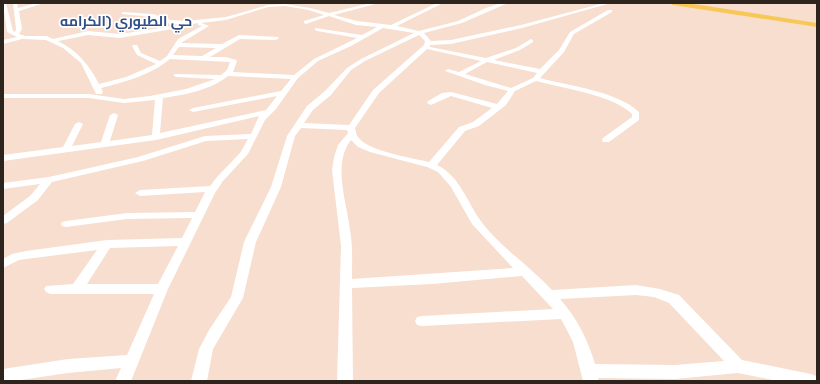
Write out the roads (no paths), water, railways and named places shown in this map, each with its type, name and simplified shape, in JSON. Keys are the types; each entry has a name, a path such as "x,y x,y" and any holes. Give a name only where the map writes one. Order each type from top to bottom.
{"highway":[{"path":"673,3 817,23"},
{"path":"687,3 726,10"}],"street":[{"path":"42,3 16,6 4,5 6,21 10,32 19,35 43,37 65,47 83,62 88,69 101,97"},
{"path":"306,22 377,3"},
{"path":"394,26 441,3"},
{"path":"199,381 206,349 237,298 250,242 276,187 291,136 310,108 328,93 349,68 363,60 420,32 460,22 488,9 506,3"},
{"path":"344,381 346,241 339,198 337,157 345,140 368,103 383,85 427,45 458,41 609,3"},
{"path":"123,13 153,16 170,22 186,23 234,17 264,7 283,4 307,6 328,15 356,23 394,26 420,32 427,39 427,45"},
{"path":"16,6 19,35"},
{"path":"431,166 462,129 476,124 498,108 512,90 535,80 562,51 572,33 610,11"},
{"path":"6,21 18,19"},
{"path":"52,41 88,33 120,36 198,25 206,26 177,42 177,45 169,57 161,64 136,75 96,87"},
{"path":"123,381 162,289 199,215 220,179 244,154 261,119 296,77 312,63 353,43 382,26"},
{"path":"317,28 361,37"},
{"path":"3,42 19,35"},
{"path":"203,58 242,36 276,38"},
{"path":"459,74 485,61 518,48 530,41"},
{"path":"177,45 222,46"},
{"path":"427,45 485,61 543,72"},
{"path":"135,46 139,54 161,64"},
{"path":"3,96 101,97 123,101 159,97 194,90 216,81 233,66 234,61 226,59 169,57"},
{"path":"448,71 512,90"},
{"path":"176,75 296,77"},
{"path":"535,80 616,101 632,108 636,114 636,118 606,140"},
{"path":"193,110 284,93"},
{"path":"431,103 444,95 451,94 498,108"},
{"path":"3,106 12,97"},
{"path":"156,137 159,97"},
{"path":"3,158 156,137 267,112"},
{"path":"105,144 114,115"},
{"path":"66,150 78,124"},
{"path":"298,125 351,132"},
{"path":"351,132 353,140 365,148 431,166 439,169 445,174 476,222 548,295 564,314 578,338 590,376 675,372 738,366 811,381"},
{"path":"3,186 49,180 140,159 205,139 254,136"},
{"path":"3,221 34,198 49,180"},
{"path":"140,193 213,189"},
{"path":"66,224 116,217 199,215"},
{"path":"3,264 16,257 26,255 107,244 185,242"},
{"path":"77,289 107,244"},
{"path":"346,284 432,279 524,271"},
{"path":"50,289 162,289"},
{"path":"548,295 636,290 655,292 674,299 738,366"},
{"path":"422,321 564,314"},
{"path":"3,376 68,366 131,361"}],"district":[{"name":"حي الطيوري (الكرامه","path":"126,21"}]}
